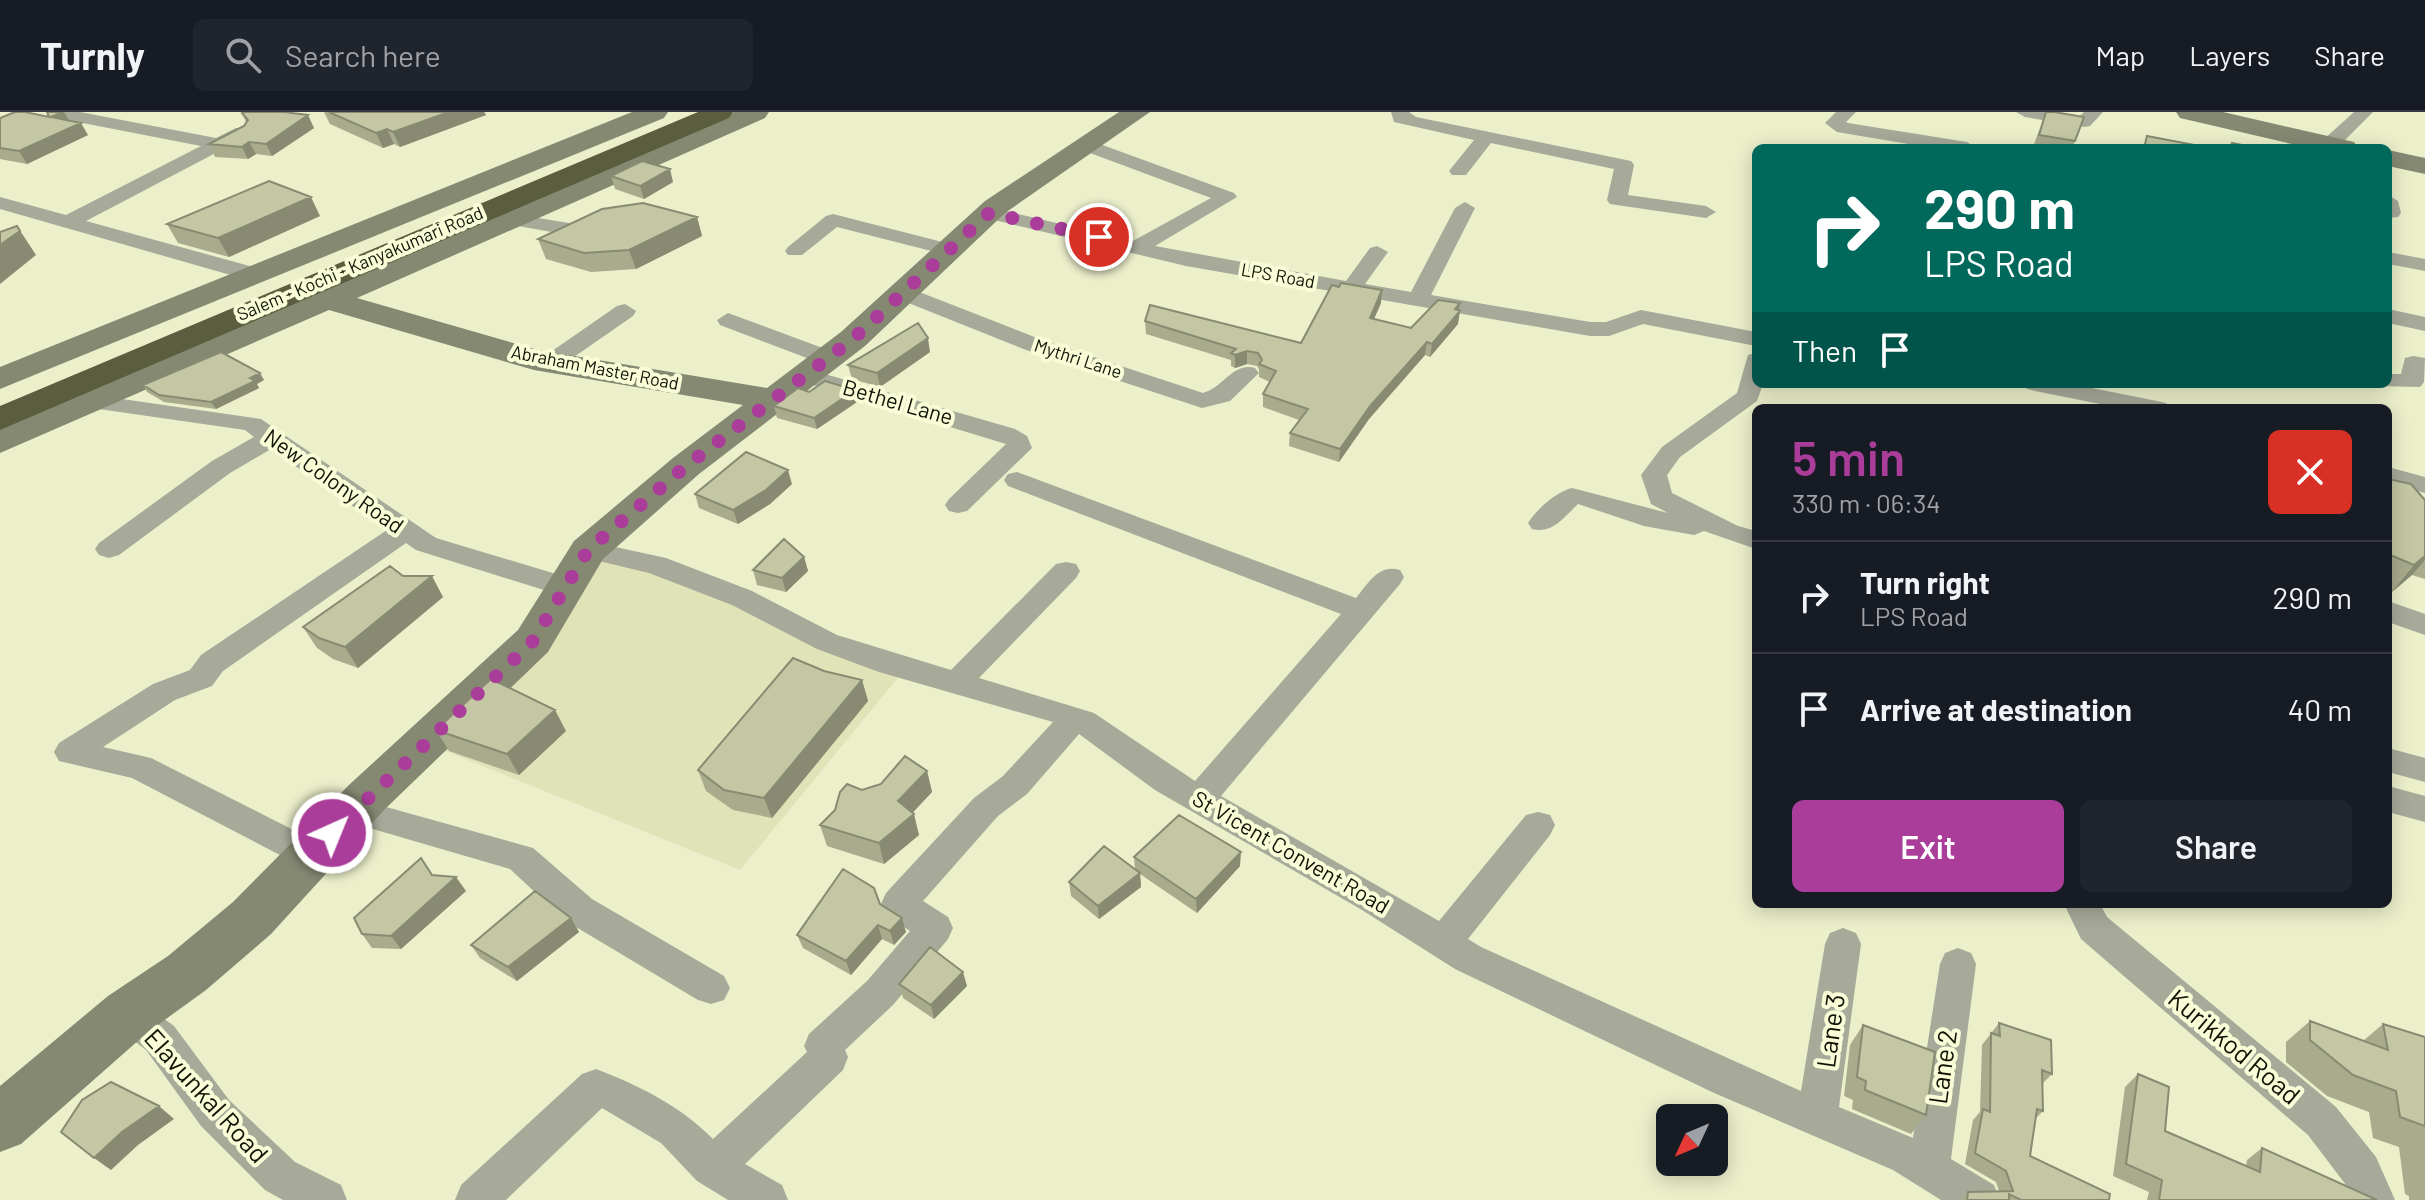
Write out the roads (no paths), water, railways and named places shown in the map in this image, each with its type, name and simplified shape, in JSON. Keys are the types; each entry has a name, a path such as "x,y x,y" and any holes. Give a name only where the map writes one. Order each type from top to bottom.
{"highway":[{"name":"Salem - Kochi - Kanyakumari Road","path":"0,419 540,196 686,115"},
{"name":"Salem - Kochi - Kanyakumari Road","path":"0,397 686,115"}],"street":[{"path":"0,442 330,300 508,219 540,196 756,112"},
{"path":"0,1124 128,1014 187,973 252,918 354,811 533,641 588,550 801,377 853,339 989,213 1137,112"},
{"path":"1400,112 1397,115 1400,118 1624,165 1617,200 1706,212"},
{"path":"1847,112 1834,123 1843,128 1942,144"},
{"path":"2025,112 2084,122 2094,112"},
{"path":"2189,112 2321,144"},
{"path":"2326,144 2364,112"},
{"path":"57,113 219,144"},
{"path":"0,379 256,275 686,115"},
{"path":"70,221 242,132"},
{"path":"1459,171 1486,137"},
{"path":"1097,149 1227,197 1138,247"},
{"path":"2392,159 2425,166"},
{"path":"4,207 70,221 256,275"},
{"path":"1418,300 1465,208"},
{"name":"LPS Road","path":"989,213 1186,260 1590,329 1609,329 1641,317 1752,338"},
{"path":"508,219 569,229"},
{"path":"795,251 833,220 951,250"},
{"path":"1351,289 1377,252"},
{"path":"2392,259 2425,265"},
{"name":"Mythri Lane","path":"904,293 1034,345 1202,401 1221,396 1247,373"},
{"name":"Abraham Master Road","path":"330,300 550,363 801,377"},
{"path":"550,363 625,311"},
{"path":"2392,317 2425,324"},
{"name":"Bethel Lane","path":"728,320 801,377 991,430 1018,441 1019,448 958,505"},
{"path":"2392,381 2412,382 2413,363 2425,365"},
{"path":"1728,532 1660,498 1654,475 1671,452 1748,396 1752,378"},
{"path":"2055,388 2137,404"},
{"name":"New Colony Road","path":"94,402 252,424 426,544 566,587"},
{"path":"109,549 221,467 271,438"},
{"path":"2392,476 2425,485"},
{"path":"1017,480 1361,611"},
{"path":"1542,523 1572,496 1580,496 1644,517 1752,539"},
{"path":"311,855 140,767 70,752 164,692 201,678 212,663 405,531"},
{"name":"St Vicent Convent Road","path":"588,550 656,565 742,598 827,642 1075,718 1199,799 1468,958 1590,1018 1908,1156 1979,1200"},
{"path":"956,683 1066,571"},
{"path":"1199,799 1390,577"},
{"path":"2392,613 2425,625"},
{"path":"712,1167 829,1057 823,1046 880,993 935,928 899,904 986,807 1015,785 1075,718"},
{"path":"2392,761 2425,770"},
{"path":"2392,800 2425,809"},
{"path":"354,811 521,858 579,910 711,988"},
{"path":"1444,942 1538,825"},
{"name":"Kurikkod Road","path":"2084,908 2094,928 2322,1121 2361,1171 2374,1200"},
{"name":"Lane 3","path":"1817,1118 1843,944"},
{"name":"Lane 2","path":"1929,1169 1958,964"},
{"name":"Elavunkal Road","path":"128,1014 160,1038 215,1113 280,1176 326,1200"},
{"path":"476,1200 596,1087 626,1099 675,1129 712,1167 767,1200"}]}
